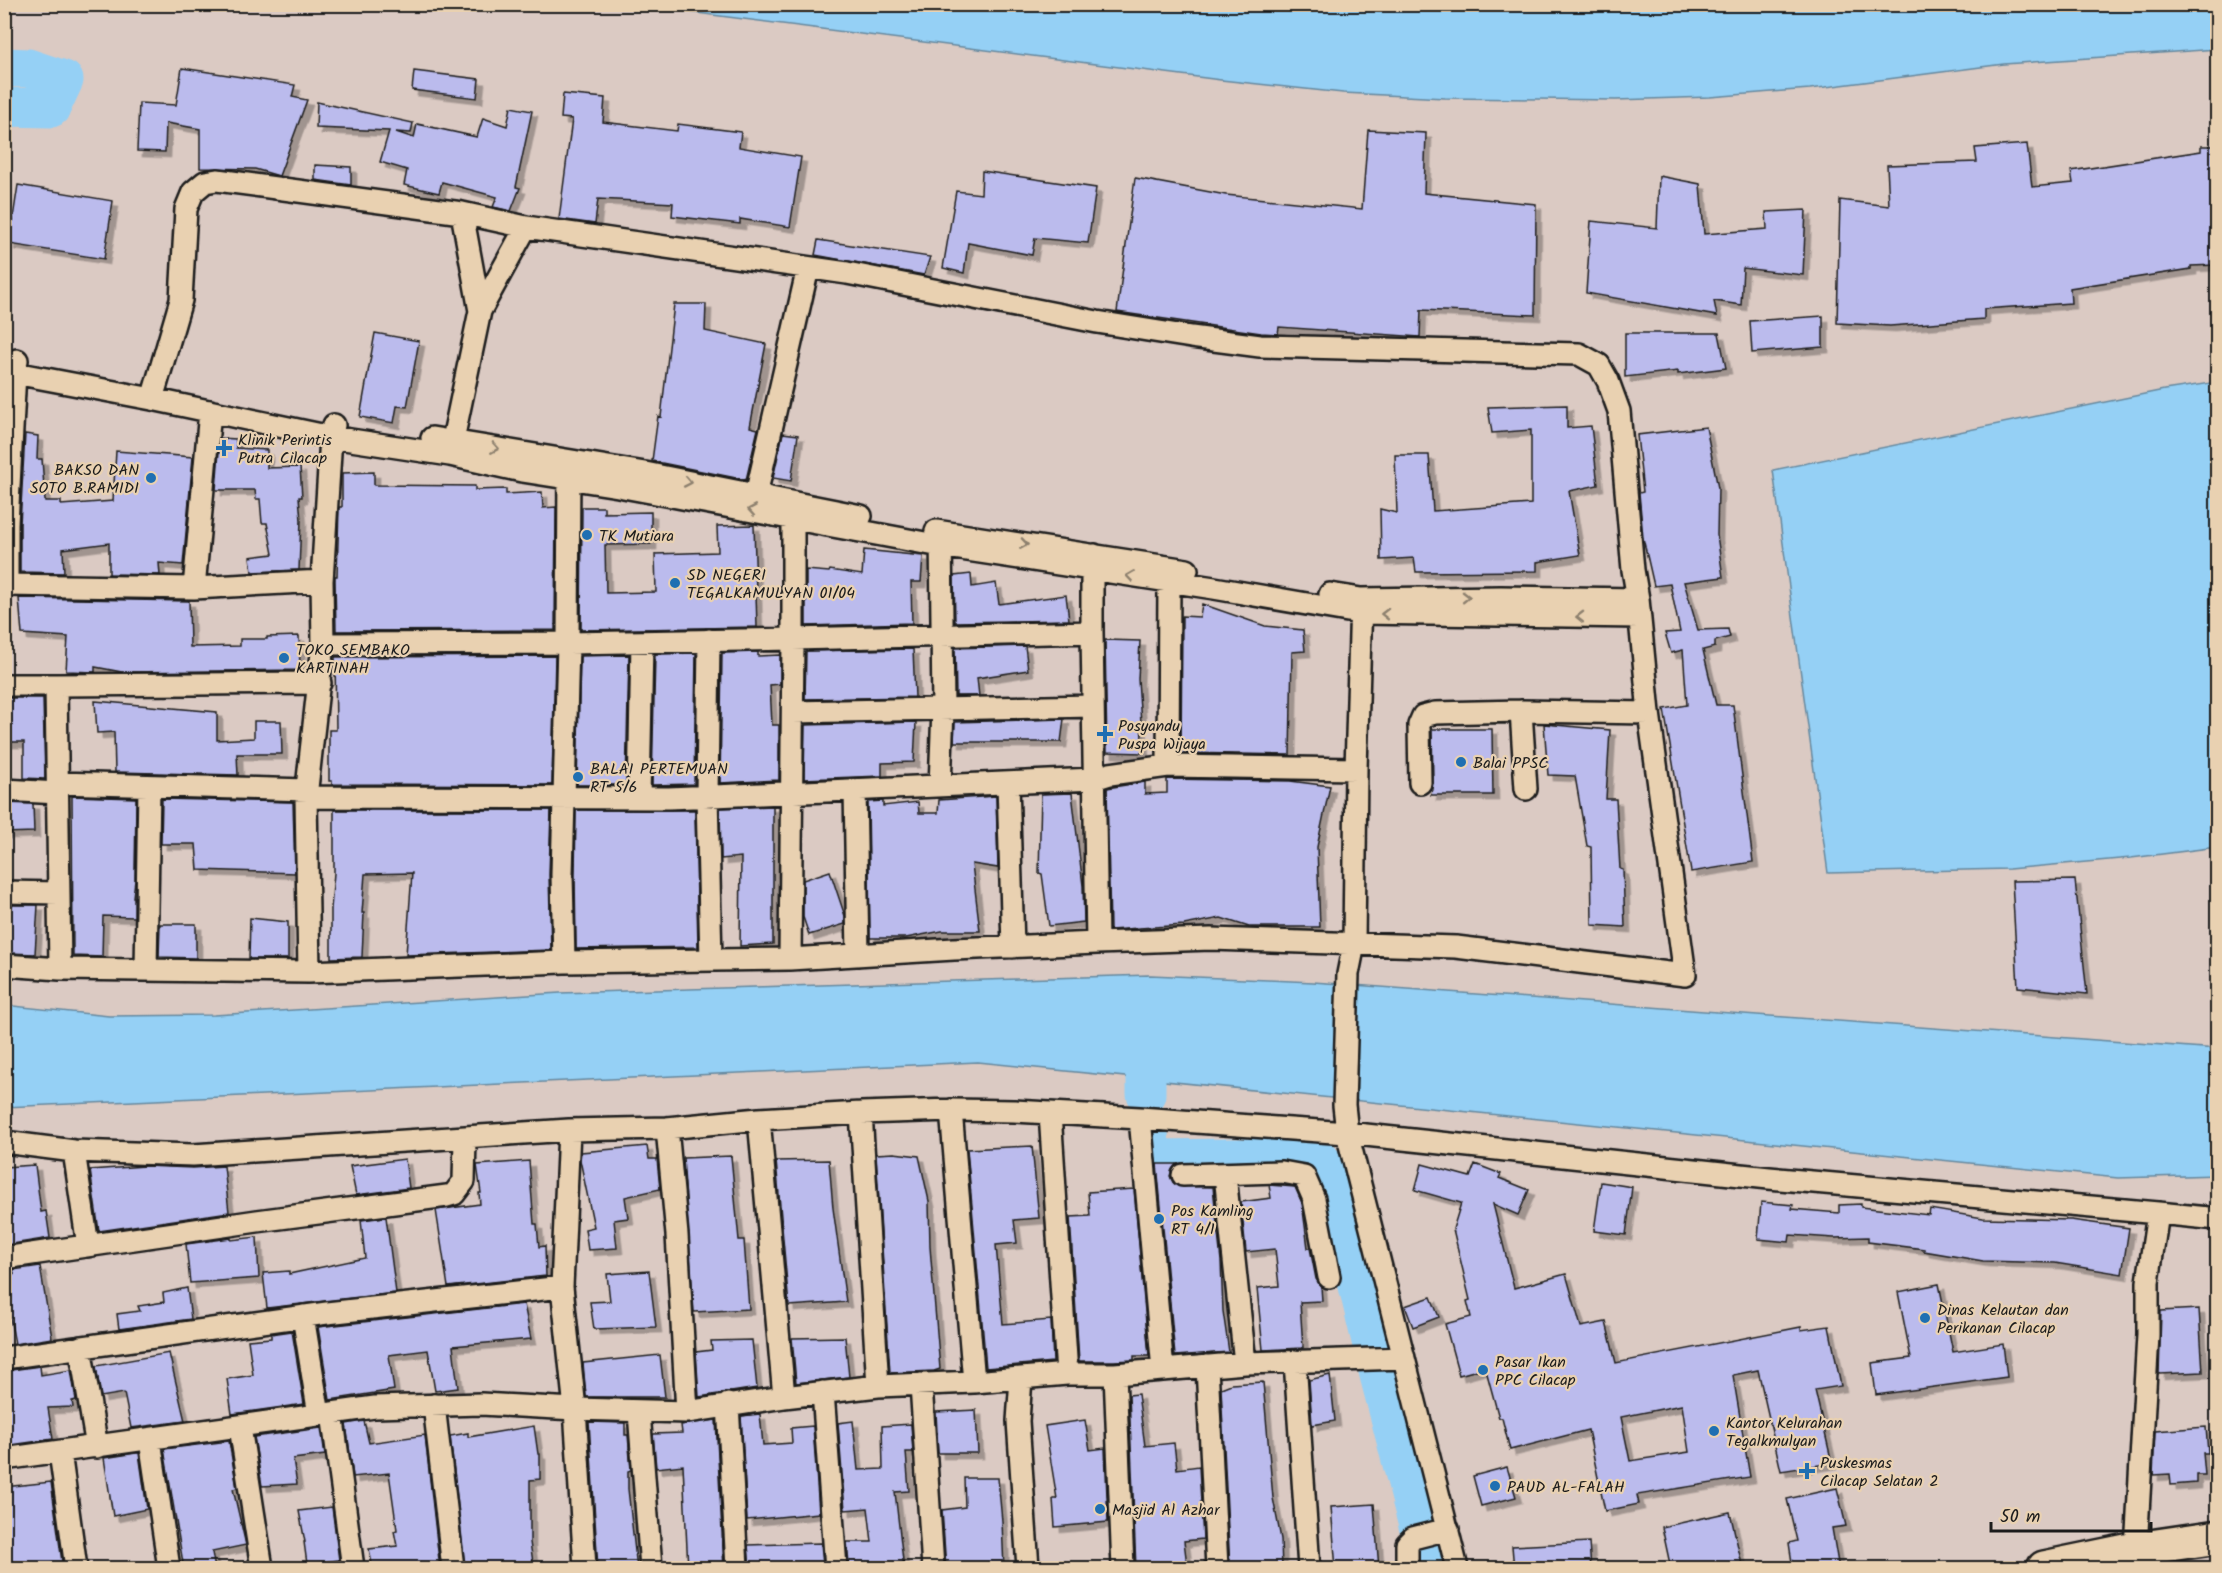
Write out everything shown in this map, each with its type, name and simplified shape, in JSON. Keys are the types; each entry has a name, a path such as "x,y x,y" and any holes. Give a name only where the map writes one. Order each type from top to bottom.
{"highway":[{"path":"2044,1569 2136,1549 2217,1537"}],"street":[{"path":"4,965 60,969 309,972 564,962 790,959 1211,939 1456,947 1685,975 1649,713 1619,411 1608,381 1599,365 1579,354 1260,346 1097,322 847,273 526,226 462,213 217,180 205,182 194,192 186,209 181,300 154,393"},
{"path":"462,213 480,310"},
{"path":"451,448 480,310 526,226"},
{"path":"756,495 808,268"},
{"path":"322,581 194,588 6,585 10,365 332,430"},
{"path":"154,393 210,411 451,448 522,471 568,470 645,474 756,495 795,510"},
{"path":"194,588 210,411"},
{"path":"309,972 307,794 323,644 322,581 332,430"},
{"path":"568,470 795,510 941,539 1093,563 1169,581 1213,581"},
{"path":"564,962 562,875 568,643 568,470"},
{"path":"790,959 795,510"},
{"path":"940,786 943,709 941,539"},
{"path":"1093,563 1154,564 1213,581 1360,606 1638,608"},
{"path":"1093,563 1097,943"},
{"path":"1168,766 1169,581"},
{"path":"1360,606 1354,944 1348,974 1344,1105 1347,1133 1397,1358 1431,1533 1457,1569"},
{"path":"323,644 642,642 1092,632"},
{"path":"709,640 707,796 711,960"},
{"path":"639,797 642,642"},
{"path":"4,685 320,683"},
{"path":"56,685 60,969"},
{"path":"793,712 1093,706"},
{"path":"1420,783 1419,725 1423,716 1435,713 1521,711 1649,713"},
{"path":"1521,711 1526,789"},
{"path":"4,790 149,786 307,794 707,796 1094,779 1110,774 1168,766 1356,769"},
{"path":"1008,783 1013,947"},
{"path":"146,970 149,786"},
{"path":"855,790 858,955"},
{"path":"4,892 59,893"},
{"path":"951,1110 974,1382"},
{"path":"4,1142 74,1151 193,1155 569,1130 667,1128 759,1119 861,1113 951,1110 1050,1113 1347,1133 1769,1178 2217,1219"},
{"path":"861,1113 878,1386"},
{"path":"1050,1113 1068,1374"},
{"path":"1140,1118 1162,1370"},
{"path":"759,1119 784,1397"},
{"path":"667,1128 677,1235 687,1412"},
{"path":"569,1130 562,1287 575,1409 585,1569"},
{"path":"4,1258 447,1196 454,1194 464,1181 465,1138"},
{"path":"74,1151 88,1246"},
{"path":"1183,1175 1282,1172 1304,1176 1314,1199 1329,1277"},
{"path":"1225,1175 1245,1363"},
{"path":"2136,1549 2148,1335 2148,1282 2158,1213"},
{"path":"4,1358 303,1316 562,1287"},
{"path":"303,1316 326,1414 353,1569"},
{"path":"80,1347 97,1447"},
{"path":"4,1460 375,1407 481,1404 639,1412 687,1412 728,1404 878,1386 974,1382 1068,1374 1115,1374 1245,1363 1397,1358"},
{"path":"1295,1361 1309,1569"},
{"path":"1207,1366 1216,1569"},
{"path":"1115,1374 1123,1569"},
{"path":"1021,1378 1018,1421 1028,1569"},
{"path":"921,1384 933,1569"},
{"path":"823,1392 836,1569"},
{"path":"728,1404 737,1569"},
{"path":"434,1405 453,1569"},
{"path":"639,1412 651,1569"},
{"path":"240,1427 262,1569"},
{"path":"150,1440 169,1569"},
{"path":"60,1452 76,1569"},
{"path":"1407,1569 1407,1544 1431,1533"}],"water":[{"path":"2217,4 2217,49 2004,64 1810,89 1710,97 1616,100 1445,98 1343,93 1221,80 634,5"},
{"path":"2217,382 2217,847 2131,858 2009,869 1828,873 1773,470 2164,390"},
{"path":"1150,975 1313,982 2217,1049 2217,1175 2118,1178 978,1062 5,1107 4,1005 109,1016 214,1015 560,993"}],"building":[{"path":"182,68 295,85 292,97 307,100 279,176 255,169 200,168 200,129 166,123 165,152 137,151 139,103 176,105"},
{"path":"414,71 479,79 477,98 412,90"},
{"path":"563,94 605,98 603,122 677,131 678,124 741,132 739,147 801,157 790,227 740,219 740,224 672,216 673,203 598,199 595,224 559,219 572,119 561,118"},
{"path":"317,102 413,123 411,133 396,132 414,138 417,124 477,137 483,118 507,126 511,107 532,111 516,187 520,188 511,211 493,207 497,197 442,182 439,193 404,185 407,170 380,162 389,131 316,128"},
{"path":"1368,130 1426,133 1424,193 1536,204 1535,315 1421,310 1420,337 1279,327 1278,334 1261,333 1117,312 1135,178 1226,195 1362,209"},
{"path":"2027,144 2032,187 2073,183 2071,171 2201,151 2201,146 2217,146 2217,265 2191,266 2191,269 2070,288 2071,303 1984,309 1984,319 1890,326 1837,323 1840,200 1889,206 1887,165 1977,162 1975,148"},
{"path":"315,165 351,167 351,185 315,180"},
{"path":"982,171 1096,188 1088,243 1035,238 1032,255 968,243 964,273 943,268 956,191 981,194"},
{"path":"1659,176 1700,184 1704,234 1767,229 1766,212 1806,210 1803,275 1743,268 1741,305 1714,301 1717,316 1586,293 1591,221 1657,228"},
{"path":"18,185 113,201 104,259 9,244"},
{"path":"818,240 930,257 924,275 815,255"},
{"path":"674,304 706,304 705,331 766,344 750,427 758,429 746,480 652,461 658,416 661,417"},
{"path":"1823,316 1823,347 1752,353 1750,321"},
{"path":"375,333 419,341 407,407 397,406 394,423 360,417"},
{"path":"1625,333 1719,333 1726,368 1625,377"},
{"path":"1567,405 1567,428 1591,426 1598,485 1569,491 1580,555 1537,562 1537,571 1416,572 1414,558 1381,560 1380,509 1397,513 1395,455 1429,455 1433,511 1531,504 1531,430 1492,433 1488,407"},
{"path":"1706,427 1718,488 1717,535 1723,577 1684,582 1698,630 1728,629 1730,637 1715,641 1715,647 1703,650 1716,705 1733,705 1753,862 1691,872 1664,709 1687,705 1683,650 1671,653 1665,633 1680,632 1670,584 1654,586 1643,538 1639,493 1643,492 1637,435"},
{"path":"783,433 798,435 791,481 773,478"},
{"path":"25,434 38,436 37,459 42,459 45,501 61,501 61,505 113,501 116,451 193,457 183,565 159,563 160,575 109,574 109,543 63,549 64,573 20,572"},
{"path":"220,438 236,439 236,448 267,450 267,468 300,467 302,497 299,497 301,520 299,570 252,572 250,557 273,554 267,523 262,523 260,499 256,499 255,490 216,490"},
{"path":"374,472 374,485 475,486 475,490 506,489 506,494 542,492 543,508 556,507 555,630 336,631 335,576 337,576 339,507 342,507 342,473"},
{"name":"SD NEGERI TEGALKAMULYAN 01/04","path":"582,507 604,507 604,513 651,512 651,544 605,545 606,593 656,592 655,554 718,552 717,526 754,525 757,627 581,630"},
{"path":"864,550 923,556 921,582 911,582 912,623 806,626 806,570 829,572 830,570 862,575"},
{"path":"971,574 972,587 996,583 999,604 1066,595 1069,620 955,622 954,576"},
{"path":"19,598 189,601 190,647 240,646 240,639 299,636 300,670 122,672 95,667 95,672 66,671 68,637 22,634"},
{"path":"1202,604 1265,626 1303,630 1305,651 1292,652 1290,755 1181,753 1182,616 1200,617"},
{"path":"1105,640 1140,641 1138,679 1143,753 1107,752"},
{"path":"1025,646 1028,670 977,678 979,696 956,696 955,648"},
{"path":"913,649 915,697 805,699 806,651"},
{"path":"758,652 758,656 780,655 780,684 770,685 772,725 779,725 779,780 720,783 722,653"},
{"path":"696,653 694,784 652,785 655,654"},
{"path":"629,655 626,785 577,785 580,656"},
{"path":"555,656 552,785 332,784 332,781 329,781 329,730 336,730 335,657"},
{"path":"4,698 43,698 45,779 24,778 24,742 4,742"},
{"path":"95,701 217,712 217,740 254,738 254,721 281,721 282,754 237,754 238,775 115,772 114,732 97,733"},
{"path":"1064,719 1061,742 954,742 955,722"},
{"path":"916,722 914,762 882,763 882,776 804,779 805,725"},
{"path":"1544,724 1610,730 1606,799 1616,799 1620,869 1623,870 1625,927 1592,925 1591,847 1587,846 1575,776 1548,775"},
{"name":"Balai PPSC","path":"1432,729 1492,729 1493,795 1431,795 1433,783"},
{"path":"1167,779 1290,781 1330,786 1317,847 1320,927 1249,927 1221,918 1184,925 1110,930 1107,788 1145,782 1145,794 1167,793"},
{"path":"1072,793 1083,886 1084,922 1049,926 1042,874 1039,873 1041,794"},
{"path":"72,796 136,798 134,917 103,916 102,957 73,956"},
{"path":"996,796 998,868 972,864 980,931 942,931 906,938 870,938 868,802 883,801 883,806 918,802 919,813 938,813 939,800"},
{"path":"162,799 293,802 295,873 198,870 196,844 161,844"},
{"path":"4,803 33,804 34,832 4,833"},
{"path":"773,806 773,944 740,946 741,857 721,859 720,808"},
{"path":"334,810 551,810 549,875 551,950 406,955 412,873 365,874 362,957 331,958"},
{"path":"576,810 695,810 698,947 576,949"},
{"path":"830,871 845,916 845,924 809,935 803,917 803,880"},
{"path":"2075,880 2087,994 2018,987 2012,881"},
{"path":"4,905 38,905 35,954 8,953 9,928 4,928"},
{"path":"250,918 288,922 288,959 249,959"},
{"path":"160,924 196,924 196,958 159,957"},
{"path":"647,1146 649,1159 657,1159 660,1189 625,1197 628,1218 614,1220 617,1248 588,1250 585,1229 594,1227 580,1160 581,1152"},
{"path":"1032,1146 1039,1218 1014,1220 1017,1243 996,1245 1003,1324 1051,1320 1053,1362 986,1368 967,1149"},
{"path":"894,1153 919,1156 929,1201 930,1247 940,1369 934,1371 890,1373 876,1154"},
{"path":"731,1156 739,1240 744,1240 749,1309 694,1312 683,1158"},
{"path":"405,1159 409,1188 356,1195 350,1166"},
{"path":"829,1160 846,1302 789,1306 776,1161"},
{"path":"529,1161 534,1224 537,1224 539,1247 545,1246 546,1276 448,1287 436,1210 480,1204 479,1193 481,1193 477,1165"},
{"path":"1157,1164 1177,1164 1170,1176 1178,1186 1213,1187 1221,1261 1223,1311 1229,1352 1175,1356"},
{"path":"1422,1164 1470,1177 1475,1164 1501,1174 1499,1178 1529,1190 1518,1215 1493,1204 1514,1288 1566,1274 1581,1327 1606,1322 1616,1363 1801,1327 1801,1330 1829,1326 1841,1386 1815,1390 1832,1463 1781,1471 1758,1370 1733,1375 1750,1477 1637,1495 1639,1504 1605,1511 1588,1430 1510,1450 1486,1370 1481,1369 1459,1375 1445,1324 1471,1317 1467,1301 1470,1300 1453,1229 1461,1203 1415,1190","holes":["1682,1405 1689,1452 1630,1461 1621,1417"]},
{"path":"35,1165 41,1212 46,1211 50,1238 6,1245 4,1238 4,1167"},
{"path":"145,1166 193,1168 224,1166 229,1212 99,1231 90,1170"},
{"path":"1601,1182 1632,1187 1626,1235 1594,1231"},
{"path":"1269,1185 1295,1187 1302,1203 1308,1248 1310,1248 1316,1279 1321,1286 1322,1301 1300,1302 1303,1348 1263,1350 1257,1288 1279,1286 1275,1249 1246,1252 1241,1202 1271,1198"},
{"path":"1134,1189 1149,1356 1134,1356 1134,1360 1079,1361 1070,1217 1090,1216 1088,1192"},
{"path":"1761,1202 1793,1205 1792,1209 1839,1213 1839,1205 1861,1204 1861,1207 1929,1215 1930,1209 1983,1218 2071,1220 2129,1228 2122,1274 2055,1263 1983,1261 1924,1251 1924,1249 1868,1242 1868,1237 1834,1238 1790,1235 1789,1242 1758,1239"},
{"path":"386,1217 396,1293 267,1308 263,1273 289,1271 289,1274 365,1258 361,1220"},
{"path":"257,1237 259,1278 190,1283 186,1244"},
{"path":"40,1266 52,1338 15,1344 4,1275 14,1274 13,1270"},
{"path":"649,1271 656,1327 594,1329 590,1302 610,1301 607,1274"},
{"name":"Dinas Kelautan dan Perikanan Cilacap","path":"1939,1284 1953,1352 2003,1344 2007,1377 1876,1395 1872,1363 1911,1358 1898,1292"},
{"path":"187,1288 191,1319 119,1329 117,1314 140,1311 138,1306 164,1302 163,1293"},
{"path":"1431,1297 1439,1317 1413,1327 1405,1306"},
{"path":"524,1304 531,1339 453,1346 458,1388 435,1391 428,1350 389,1355 394,1390 330,1400 318,1327"},
{"path":"2199,1309 2203,1372 2159,1374 2161,1311"},
{"path":"292,1331 304,1404 232,1414 227,1379 253,1375 248,1340 271,1338 271,1334"},
{"path":"845,1337 849,1377 796,1383 792,1338"},
{"path":"752,1340 757,1388 699,1397 696,1352 712,1350 711,1341"},
{"path":"169,1353 185,1421 131,1428 124,1393 101,1397 96,1366"},
{"path":"660,1355 665,1397 586,1397 583,1363"},
{"path":"40,1366 41,1375 71,1370 76,1400 72,1401 73,1407 48,1408 53,1439 4,1446 4,1371"},
{"path":"1330,1375 1335,1421 1312,1425 1309,1380"},
{"path":"1263,1382 1273,1498 1281,1539 1282,1569 1230,1569 1221,1388 1231,1384"},
{"path":"1138,1394 1145,1446 1174,1443 1177,1469 1199,1466 1203,1539 1184,1541 1187,1565 1184,1569 1136,1569 1129,1395"},
{"path":"976,1410 978,1453 938,1453 936,1412"},
{"path":"760,1414 763,1445 792,1443 791,1428 813,1426 819,1513 747,1520 741,1416"},
{"path":"716,1420 724,1569 688,1569 683,1465 656,1468 653,1434 682,1433 681,1425"},
{"path":"1085,1420 1090,1450 1105,1448 1108,1522 1055,1527 1053,1499 1057,1499 1045,1426"},
{"path":"364,1421 369,1443 425,1435 440,1569 373,1569 369,1549 397,1546 394,1531 397,1530 389,1473 353,1477 346,1424"},
{"path":"853,1421 858,1470 883,1469 882,1426 911,1424 913,1452 906,1452 909,1491 895,1492 904,1569 872,1569 872,1565 849,1565 847,1542 872,1542 868,1508 845,1510 838,1423"},
{"path":"589,1422 625,1423 631,1470 628,1471 628,1489 637,1569 598,1569"},
{"path":"534,1426 538,1454 540,1454 540,1479 530,1480 530,1542 534,1569 465,1569 450,1436 468,1433 468,1437"},
{"path":"2206,1427 2208,1453 2203,1453 2205,1475 2196,1475 2196,1483 2171,1485 2170,1474 2153,1475 2155,1431"},
{"path":"321,1428 325,1455 293,1459 297,1484 262,1486 254,1437"},
{"path":"229,1441 237,1488 233,1489 246,1545 212,1552 215,1569 184,1569 164,1449"},
{"path":"139,1453 147,1509 113,1516 104,1458"},
{"name":"PAUD AL-FALAH","path":"1507,1467 1516,1497 1481,1506 1473,1476"},
{"path":"964,1478 998,1478 1004,1569 946,1569 942,1510 965,1507"},
{"path":"51,1482 62,1562 52,1562 53,1569 4,1569 4,1487"},
{"path":"1837,1488 1846,1526 1832,1528 1839,1569 1793,1569 1789,1543 1797,1541 1787,1499"},
{"path":"1374,1504 1379,1569 1336,1569 1331,1507"},
{"path":"332,1507 339,1560 307,1564 299,1511"},
{"path":"1730,1512 1743,1569 1671,1569 1662,1527"},
{"path":"1589,1542 1591,1569 1514,1569 1512,1546"},
{"path":"821,1543 823,1565 820,1567 750,1569 748,1545"}],"waterway":[{"path":"4,67 28,68 64,80 51,108 4,107"},
{"path":"1138,1031 1146,1079 1146,1094"},
{"path":"1149,1134 1151,1153 1156,1159 1318,1157 1331,1172 1379,1375 1429,1568"}],"place":[{"name":"Klinik Perintis Putra Cilacap","path":"224,448"},
{"name":"BAKSO DAN SOTO B.RAMIDI","path":"151,478"},
{"name":"TK Mutiara","path":"587,535"},
{"name":"SD NEGERI TEGALKAMULYAN 01/04","path":"675,583"},
{"name":"TOKO SEMBAKO KARTINAH","path":"284,658"},
{"name":"Posyandu Puspa Wijaya","path":"1105,734"},
{"name":"Balai PPSC","path":"1461,762"},
{"name":"BALAI PERTEMUAN RT 5/6","path":"578,777"},
{"name":"Pos Kamling RT 4/1","path":"1159,1219"},
{"name":"Dinas Kelautan dan Perikanan Cilacap","path":"1925,1318"},
{"name":"Pasar Ikan PPC Cilacap","path":"1483,1370"},
{"name":"Kantor Kelurahan Tegalkmulyan","path":"1714,1431"},
{"name":"Puskesmas Cilacap Selatan 2","path":"1807,1471"},
{"name":"PAUD AL-FALAH","path":"1495,1486"},
{"name":"Masjid Al Azhar","path":"1100,1509"}]}
